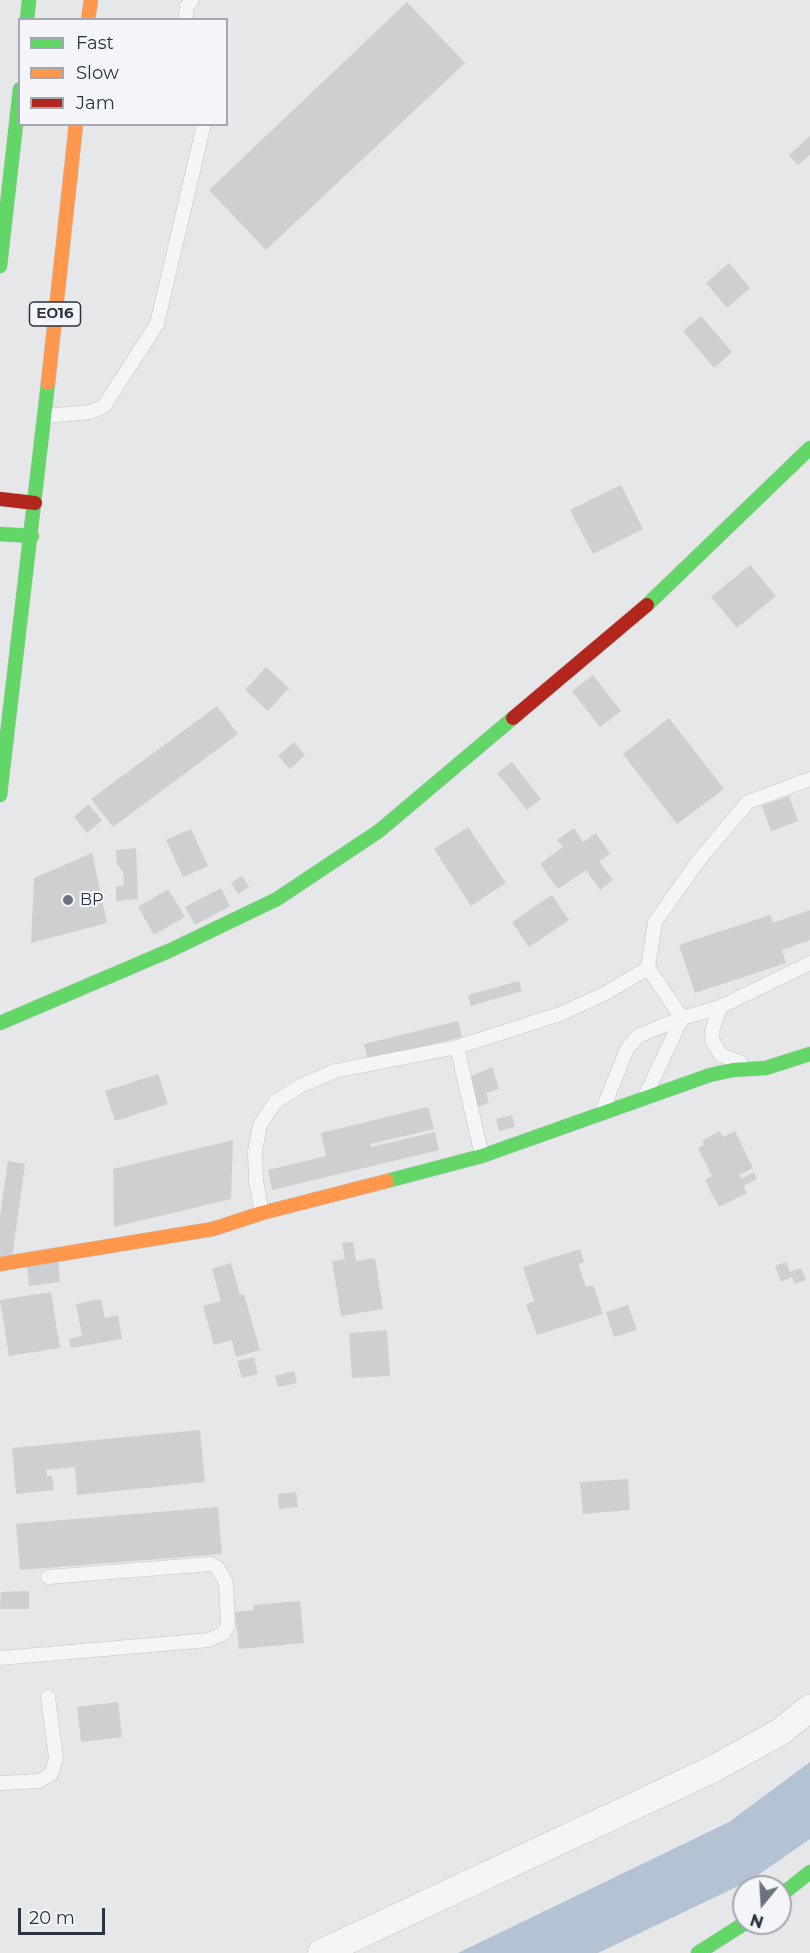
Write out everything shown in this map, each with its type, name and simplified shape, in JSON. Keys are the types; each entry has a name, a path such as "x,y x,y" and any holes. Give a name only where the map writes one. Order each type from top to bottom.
{"street":[{"path":"27,18 29,0"},
{"path":"88,18 91,0"},
{"path":"0,266 18,107"},
{"name":"ΕΟ16","path":"0,795 32,536 76,126"},
{"path":"0,1023 171,950 277,899 379,831 642,610 810,448"},
{"path":"0,499 35,503"},
{"path":"0,534 32,536"},
{"path":"0,1264 213,1229 262,1213 482,1156 600,1116 645,1097 710,1075 766,1068 791,1062 810,1054"},
{"path":"321,1953 722,1765 780,1732 810,1708"},
{"path":"792,1886 810,1872"},
{"path":"698,1953 731,1940 735,1935"}],"lane":[{"path":"185,18 187,6 192,0"},
{"path":"45,416 91,412 104,406 157,324 204,126"},
{"path":"682,1018 648,968 655,922 699,860 748,802 810,778"},
{"path":"600,1116 627,1049 638,1036 682,1018 720,1007 810,963"},
{"path":"262,1213 256,1180 255,1151 260,1125 275,1102 300,1086 335,1071 457,1047 560,1014 604,994 648,968"},
{"path":"720,1007 712,1031 713,1042 722,1055 766,1068"},
{"path":"645,1097 682,1018"},
{"path":"457,1047 482,1156"},
{"path":"0,1658 209,1640 224,1633 228,1625 226,1583 218,1568 211,1564 48,1577"},
{"path":"0,1783 39,1781 51,1774 56,1758 48,1696"}],"water":[{"path":"810,1762 810,1839 758,1875 732,1875 732,1889 598,1953 458,1953 729,1822"}],"building":[{"path":"407,2 465,63 266,250 209,190"},
{"path":"810,136 810,155 798,165 789,155"},
{"path":"729,263 750,288 727,308 706,283"},
{"path":"701,316 732,352 714,368 683,331"},
{"path":"621,485 643,529 593,554 570,510"},
{"path":"750,565 776,596 737,628 711,597"},
{"path":"266,667 289,688 268,711 245,690"},
{"path":"593,675 621,711 600,727 572,691"},
{"path":"217,706 238,734 113,827 91,799"},
{"path":"669,718 724,789 677,824 623,754"},
{"path":"294,742 305,755 290,769 278,756"},
{"path":"512,762 541,799 527,810 497,773"},
{"path":"789,796 798,821 771,831 762,806"},
{"path":"88,804 102,820 87,833 74,817"},
{"path":"468,827 506,883 471,906 434,849"},
{"path":"574,828 583,842 596,833 610,854 599,861 613,880 600,890 586,870 558,889 540,864 563,847 557,840"},
{"path":"191,829 208,866 183,877 166,840"},
{"path":"136,848 138,899 116,901 116,887 124,885 123,872 117,864 116,850"},
{"name":"BP","path":"92,853 107,923 31,943 34,878"},
{"path":"242,876 249,887 238,894 231,883"},
{"path":"221,888 230,906 195,925 185,907"},
{"path":"168,889 185,917 154,935 138,907"},
{"path":"552,895 569,920 529,947 512,922"},
{"path":"810,910 810,940 782,950 786,963 695,993 679,945 770,915 773,923"},
{"path":"519,981 522,991 471,1006 468,995"},
{"path":"458,1021 462,1037 368,1060 364,1044"},
{"path":"492,1067 499,1089 486,1093 489,1103 477,1107 467,1078"},
{"path":"158,1074 168,1104 115,1121 105,1091"},
{"path":"428,1107 434,1129 370,1144 371,1147 435,1132 439,1150 272,1190 268,1170 326,1156 321,1133"},
{"path":"512,1115 515,1127 499,1131 496,1119"},
{"path":"720,1131 723,1137 735,1131 753,1168 739,1175 741,1179 754,1172 757,1179 743,1186 747,1193 719,1207 705,1180 712,1176 698,1148 704,1145 702,1141"},
{"path":"233,1140 231,1199 114,1227 113,1169"},
{"path":"8,1161 25,1164 12,1258 0,1256 0,1216"},
{"path":"353,1242 356,1261 375,1258 383,1309 341,1316 332,1261 345,1259 342,1243"},
{"path":"580,1249 584,1262 578,1264 586,1287 593,1285 603,1314 537,1335 526,1304 534,1301 523,1267"},
{"path":"58,1261 60,1282 29,1286 27,1265"},
{"path":"786,1262 790,1272 801,1268 806,1280 795,1284 792,1277 781,1282 775,1266"},
{"path":"231,1263 240,1295 244,1294 260,1350 236,1357 232,1340 214,1345 203,1306 221,1301 212,1269"},
{"path":"51,1292 60,1348 9,1356 0,1300"},
{"path":"101,1299 105,1318 118,1315 122,1339 71,1348 69,1339 82,1336 76,1304"},
{"path":"628,1305 637,1330 614,1337 606,1312"},
{"path":"387,1330 390,1376 352,1378 349,1333"},
{"path":"254,1357 258,1374 242,1378 237,1361"},
{"path":"294,1371 297,1383 278,1387 275,1376"},
{"path":"200,1430 205,1482 77,1495 75,1467 46,1470 47,1476 52,1476 54,1490 16,1494 12,1448"},
{"path":"628,1479 630,1510 583,1514 580,1482"},
{"path":"296,1492 298,1507 279,1509 278,1494"},
{"path":"218,1507 222,1554 20,1570 16,1524"},
{"path":"29,1591 29,1609 0,1609 1,1592"},
{"path":"300,1601 304,1643 239,1649 235,1612 254,1610 253,1605"},
{"path":"118,1702 122,1737 81,1742 77,1707"}],"traffic: fast":[{"path":"27,18 29,0"},
{"path":"0,266 18,107"},
{"path":"0,795 48,383"},
{"path":"647,605 810,448"},
{"path":"0,534 32,536"},
{"path":"0,1023 171,950 277,899 379,831 513,718"},
{"path":"387,1181 482,1156 710,1075 733,1070 766,1068 810,1054"},
{"path":"792,1886 810,1872"},
{"path":"698,1953 732,1931"}],"traffic: slow":[{"path":"88,18 91,0"},
{"path":"48,383 76,126"},
{"path":"0,1264 213,1229 262,1213 387,1181"}],"traffic: jam":[{"path":"0,499 35,503"},
{"path":"513,718 647,605"}],"place":[{"name":"BP","path":"68,900"}]}
